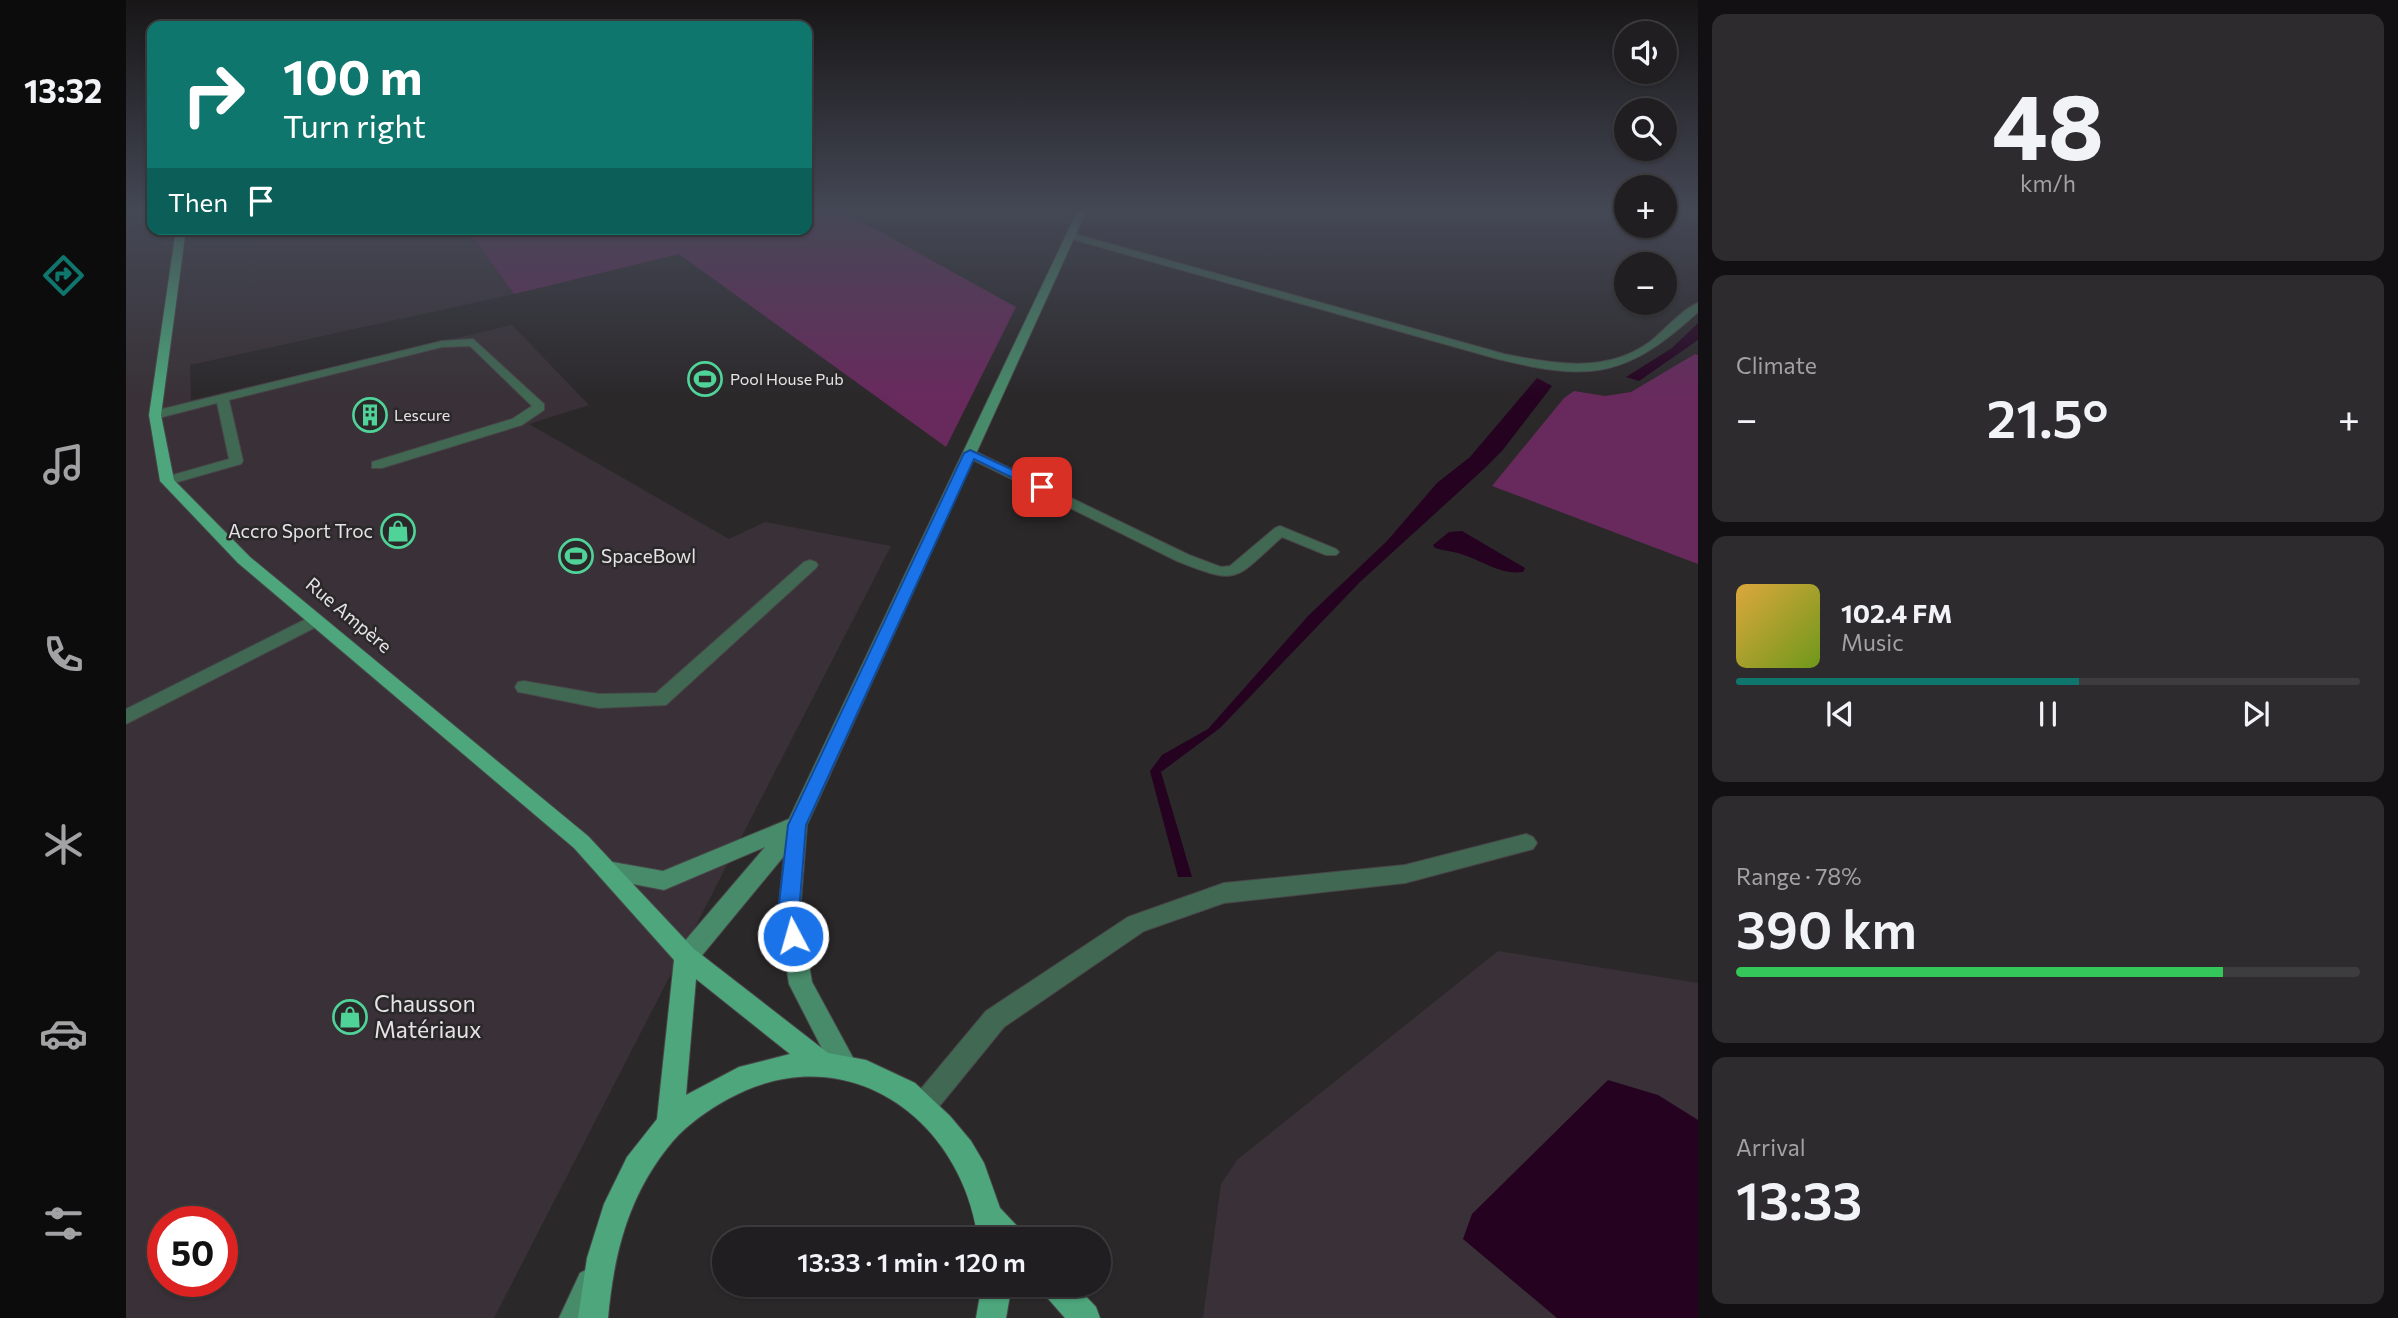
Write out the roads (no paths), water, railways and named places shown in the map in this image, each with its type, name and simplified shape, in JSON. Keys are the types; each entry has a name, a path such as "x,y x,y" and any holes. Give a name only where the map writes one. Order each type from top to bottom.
{"main road":[{"path":"167,481 155,415 175,274"},
{"path":"670,1125 686,957 797,825 1054,274"},
{"name":"Rue Ampère","path":"167,481 244,560 581,842 686,957 832,1064"},
{"path":"607,870 664,881 797,825"},
{"path":"797,825 789,913 801,984 832,1064"},
{"path":"573,1318 597,1268 613,1213 638,1165 670,1125 717,1089 768,1068 832,1064 886,1080 924,1105 964,1154 991,1227"},
{"path":"593,1318 597,1268"},
{"path":"991,1318 994,1297"},
{"path":"1066,1297 1085,1318"}],"street":[{"path":"1205,274 1502,357 1549,366 1584,368 1615,364 1637,356 1698,306"},
{"path":"155,415 442,344 473,342 540,407 517,422 377,465"},
{"path":"167,481 236,461 222,397"},
{"path":"970,453 1183,558 1219,572 1234,571 1280,531 1331,552"},
{"path":"524,687 599,701 660,700 810,565"},
{"path":"126,717 316,620"},
{"path":"924,1105 995,1019 1136,924 1224,893 1405,874 1526,843"}],"place":[{"name":"Pool House Pub","path":"705,379"},
{"name":"Lescure","path":"370,415"},
{"name":"Accro Sport Troc","path":"398,531"},
{"name":"SpaceBowl","path":"576,556"},
{"name":"Chausson Matériaux","path":"350,1017"}]}
